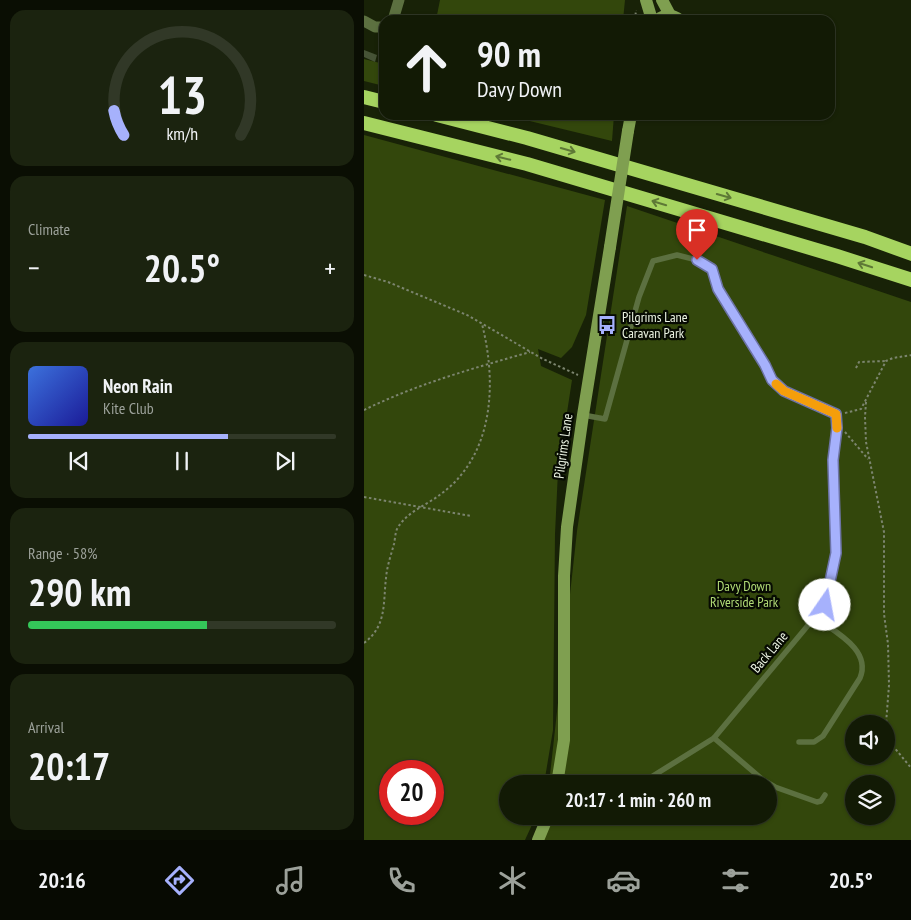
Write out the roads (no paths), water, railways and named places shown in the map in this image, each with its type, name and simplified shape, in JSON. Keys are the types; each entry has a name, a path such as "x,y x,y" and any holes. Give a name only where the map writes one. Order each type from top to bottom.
{"highway":[{"path":"364,97 379,101"},
{"path":"456,120 528,138 865,237 911,254"},
{"path":"364,123 527,164 828,253 911,280"}],"main road":[{"path":"646,0 650,15"},
{"path":"662,0 673,15"},
{"name":"Pilgrims Lane","path":"558,775 564,740 565,552 583,415 630,120"},
{"path":"538,840 544,825"}],"street":[{"path":"394,15 399,0"},
{"path":"364,21 379,26"}],"lane":[{"name":"Back Lane","path":"583,415 605,419 639,297 653,261 677,255 697,260 712,269 718,289 765,365 772,380 784,391 836,414 837,428 833,460 836,553 825,605 714,738 654,775"},
{"path":"799,742 814,742 823,736 860,678 862,671 862,659 856,648 814,617"},
{"path":"714,738 770,784 817,802 821,801 825,795"}],"place":[{"name":"Pilgrims Lane Caravan Park","path":"607,325"}],"park label":[{"name":"Davy Down Riverside Park","path":"744,594"}]}
